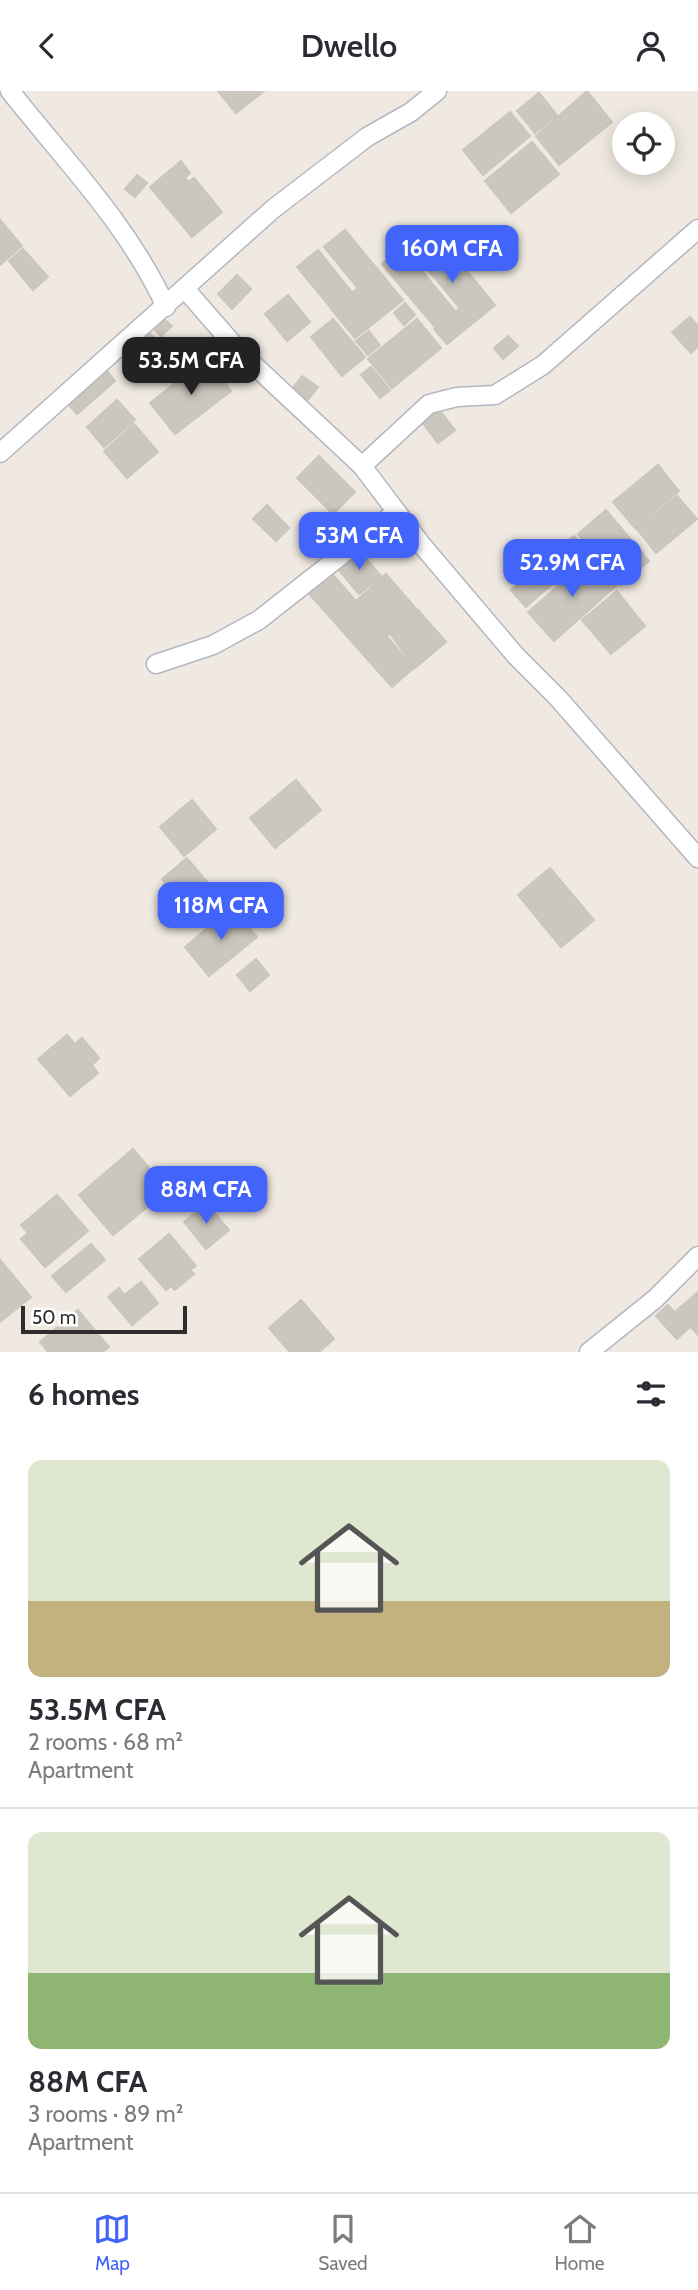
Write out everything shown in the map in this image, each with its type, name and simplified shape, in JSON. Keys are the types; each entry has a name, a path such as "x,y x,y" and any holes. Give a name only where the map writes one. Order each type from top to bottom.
{"street":[{"path":"10,91 125,233 146,264 166,307"},
{"path":"0,453 186,290 273,209 367,137 411,111 437,91"},
{"path":"362,466 429,404 457,397 495,395 543,365 698,229"},
{"path":"186,290 239,351 362,466 396,512 516,656 558,698 698,859"},
{"path":"156,664 213,645 258,620 396,512"},
{"path":"589,1352 655,1299 698,1256"}],"building":[{"path":"218,91 264,91 236,113"},
{"path":"587,91 612,122 559,165 536,136"},
{"path":"539,93 557,115 535,133 517,111"},
{"path":"510,112 530,136 483,175 463,150"},
{"path":"532,142 559,174 511,213 485,181"},
{"path":"181,161 190,173 185,178 189,182 194,178 222,212 192,237 150,187"},
{"path":"137,175 147,183 135,197 125,189"},
{"path":"0,220 22,246 0,265"},
{"path":"432,228 495,305 447,344 434,329 460,308 409,247"},
{"path":"345,230 403,300 355,338 331,309 358,288 324,247"},
{"path":"402,247 455,311 435,327 382,264"},
{"path":"23,249 48,277 33,290 9,261"},
{"path":"318,250 351,291 331,308 297,267"},
{"path":"237,275 251,289 232,309 218,294"},
{"path":"288,295 310,322 287,341 265,314"},
{"path":"405,303 415,315 404,325 394,313"},
{"path":"162,317 172,326 161,336 152,327"},
{"path":"690,317 698,326 698,346 691,353 672,332"},
{"path":"333,319 365,357 342,376 311,337"},
{"path":"417,319 441,348 392,388 368,359"},
{"path":"147,331 158,342 146,353 136,343"},
{"path":"369,331 380,345 368,355 356,341"},
{"path":"508,336 518,346 503,359 494,348"},
{"path":"134,344 144,353 132,365 123,355"},
{"path":"206,359 231,391 175,434 150,403"},
{"path":"104,367 115,381 77,414 65,400"},
{"path":"371,367 390,390 380,398 361,375"},
{"path":"302,376 318,387 307,401 292,389"},
{"path":"117,400 135,420 104,447 87,427"},
{"path":"438,408 455,430 438,443 421,421"},
{"path":"134,424 158,452 127,478 104,451"},
{"path":"319,456 355,492 333,514 297,478"},
{"path":"658,465 679,491 635,528 613,502"},
{"path":"677,496 697,519 656,553 637,529"},
{"path":"267,505 289,528 276,541 253,519"},
{"path":"606,510 649,561 620,585 578,534"},
{"path":"574,536 588,552 526,607 511,590"},
{"path":"359,550 381,576 359,594 337,568"},
{"path":"591,558 616,586 554,641 528,612"},
{"path":"328,569 414,668 392,687 305,589"},
{"path":"386,574 417,610 388,635 357,600"},
{"path":"617,591 645,626 611,654 582,620"},
{"path":"418,610 446,642 415,668 391,635"},
{"path":"296,780 321,810 275,848 250,818"},
{"path":"192,800 216,829 184,856 160,827"},
{"path":"187,858 212,888 187,909 162,879"},
{"path":"550,868 594,920 561,947 518,895"},
{"path":"232,907 257,937 209,976 185,947"},
{"path":"256,959 269,975 250,991 237,975"},
{"path":"67,1035 75,1044 82,1038 99,1058 92,1065 98,1073 70,1096 38,1059"},
{"path":"133,1149 168,1190 113,1235 79,1195"},
{"path":"57,1195 88,1231 45,1267 21,1239 28,1233 21,1225"},
{"path":"207,1204 229,1230 206,1249 184,1222"},
{"path":"169,1234 196,1266 190,1270 194,1274 175,1290 171,1286 166,1290 139,1259"},
{"path":"91,1244 105,1260 66,1292 52,1276"},
{"path":"0,1260 31,1297 0,1322"},
{"path":"141,1282 158,1303 132,1325 108,1297 119,1288 124,1295"},
{"path":"698,1292 698,1335 676,1311"},
{"path":"301,1300 334,1339 319,1352 290,1352 269,1328"},
{"path":"668,1305 689,1328 677,1339 656,1316"},
{"path":"78,1310 109,1347 102,1352 48,1352 40,1342"}]}
